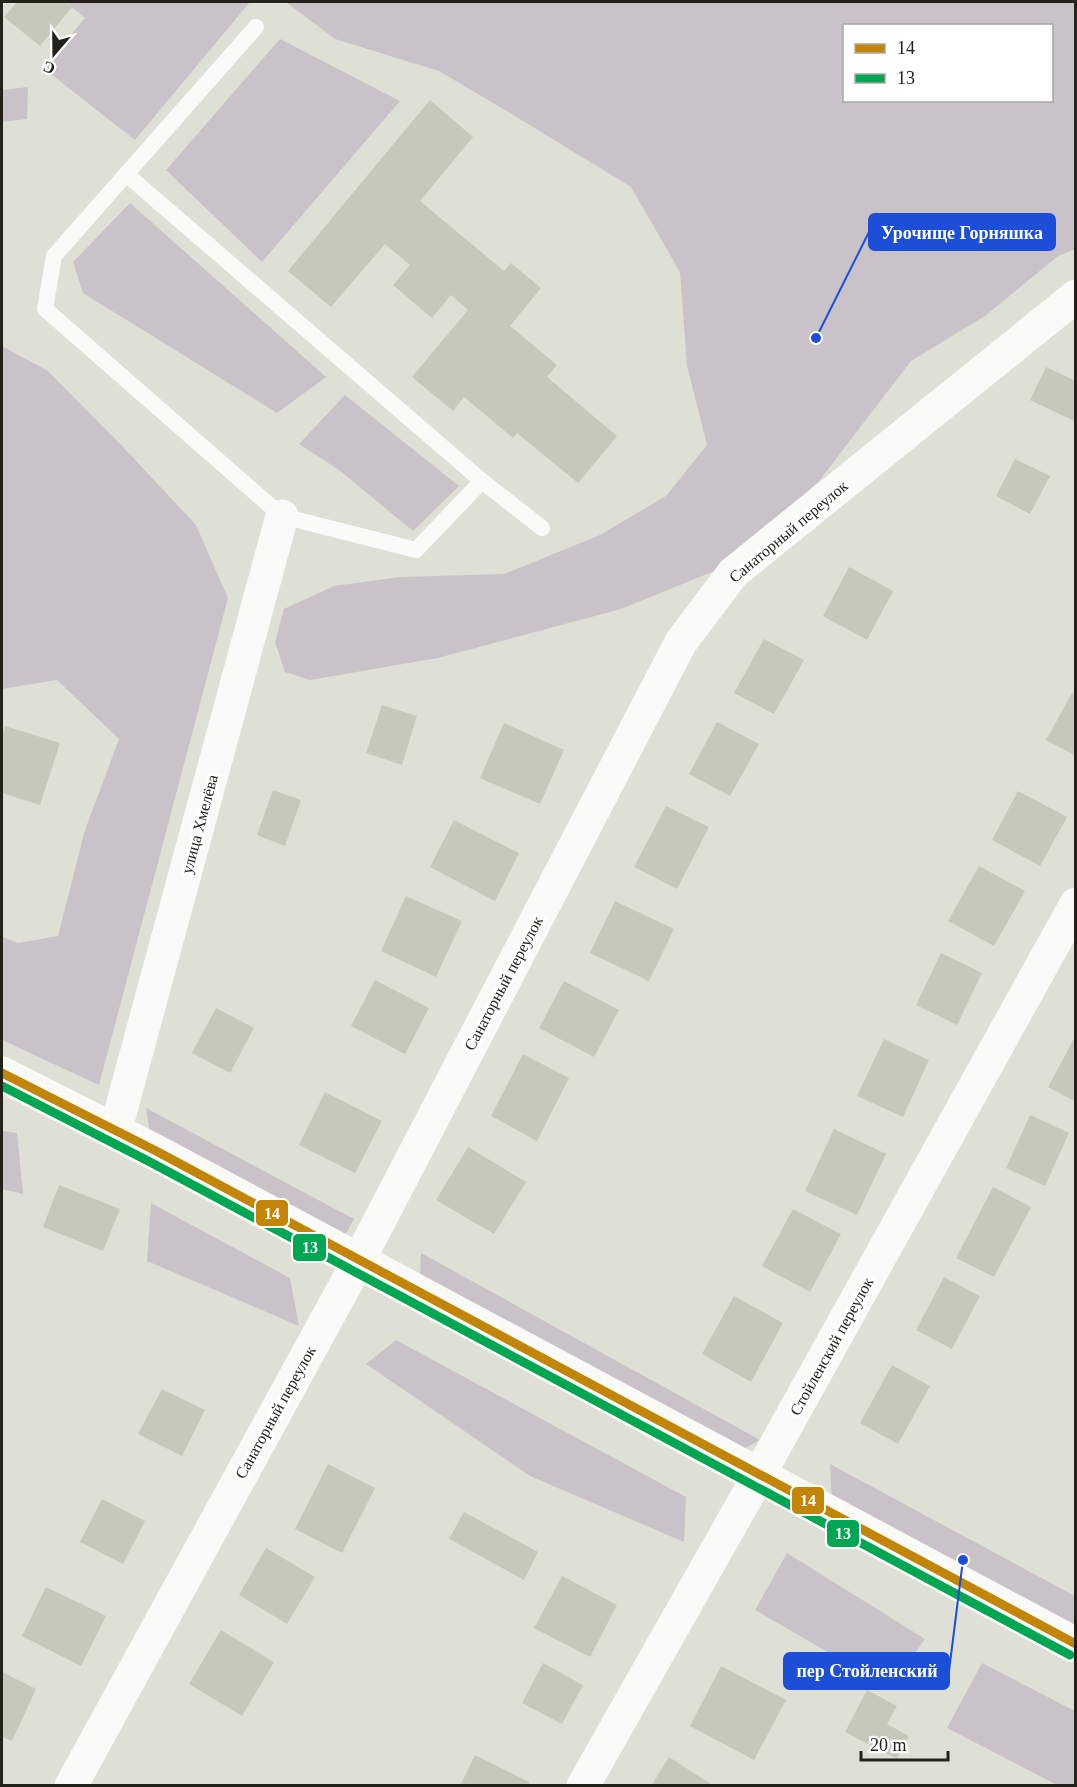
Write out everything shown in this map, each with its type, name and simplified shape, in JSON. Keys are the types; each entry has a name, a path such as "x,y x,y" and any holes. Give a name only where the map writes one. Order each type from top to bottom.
{"street":[{"name":"Санаторный переулок","path":"71,1785 359,1260 681,642 733,573 1076,296"},
{"name":"улица Хмелёва","path":"115,1132 282,516"},
{"name":"Стойленский переулок","path":"583,1785 759,1475 1076,904"},
{"path":"2,1073 158,1152 1076,1644"}],"lane":[{"path":"256,27 54,256 45,309 282,516 416,550 482,481"},
{"path":"126,174 482,481 542,528"}],"shaded area":[{"path":"66,2 250,2 135,140 43,68 85,18"},
{"path":"286,2 1075,2 1075,249 1058,256 985,316 911,361 819,481 734,563 621,609 438,658 310,680 285,672 275,642 284,609 334,586 400,577 504,574 600,535 666,496 707,445 687,366 680,272 631,187 439,71 335,39"},
{"path":"280,39 400,101 262,262 166,170"},
{"path":"28,87 27,119 2,122 2,90"},
{"path":"130,203 326,377 277,413 83,293 73,262"},
{"path":"2,346 48,371 196,525 228,598 99,1085 2,1040 2,937 18,943 58,936 85,830 119,739 57,680 2,689"},
{"path":"345,395 459,486 413,531 339,470 299,444"},
{"path":"146,1108 354,1219 344,1237 150,1134"},
{"path":"2,1131 17,1133 23,1194 2,1189"},
{"path":"151,1203 290,1278 299,1326 147,1261"},
{"path":"421,1253 760,1440 733,1455 420,1277"},
{"path":"396,1340 686,1497 684,1542 530,1476 366,1364"},
{"path":"830,1464 1075,1596 1075,1631 832,1504"},
{"path":"787,1553 925,1639 890,1688 755,1610"},
{"path":"982,1663 1075,1711 1075,1785 1057,1785 947,1728"}],"building":[{"path":"17,2 65,2 72,7 40,46 4,17"},
{"path":"430,100 473,137 420,201 504,271 511,263 541,288 510,326 557,365 547,377 617,436 578,483 517,433 513,438 464,397 453,411 412,377 468,310 451,295 432,318 393,285 410,265 385,244 331,307 288,271"},
{"path":"1046,367 1076,381 1076,422 1030,400"},
{"path":"1015,459 1050,476 1030,514 996,496"},
{"path":"849,567 893,591 867,640 823,616"},
{"path":"764,639 804,660 774,714 734,693"},
{"path":"1072,693 1076,695 1076,756 1046,740"},
{"path":"382,705 417,716 402,765 366,753"},
{"path":"717,722 759,744 730,796 689,774"},
{"path":"504,723 564,750 540,804 480,778"},
{"path":"5,726 60,743 40,805 2,793 2,738"},
{"path":"273,790 301,800 285,846 257,835"},
{"path":"1018,791 1067,817 1040,866 992,840"},
{"path":"666,806 709,827 677,889 634,867"},
{"path":"454,820 519,853 495,901 430,867"},
{"path":"979,866 1025,891 994,946 948,921"},
{"path":"406,896 462,921 436,977 381,951"},
{"path":"615,901 674,929 649,981 590,953"},
{"path":"941,953 982,973 957,1025 916,1005"},
{"path":"375,980 429,1008 405,1054 351,1026"},
{"path":"564,981 619,1010 594,1057 539,1028"},
{"path":"216,1008 254,1028 230,1073 192,1053"},
{"path":"1076,1035 1076,1102 1048,1087"},
{"path":"884,1039 929,1060 903,1117 857,1096"},
{"path":"523,1054 569,1078 537,1141 491,1116"},
{"path":"325,1092 382,1121 355,1173 299,1145"},
{"path":"1030,1115 1069,1133 1045,1186 1006,1168"},
{"path":"834,1129 886,1154 857,1215 805,1191"},
{"path":"468,1147 526,1182 494,1234 436,1200"},
{"path":"59,1185 120,1209 103,1251 43,1227"},
{"path":"993,1187 1031,1207 994,1277 956,1258"},
{"path":"793,1209 841,1234 810,1292 762,1266"},
{"path":"944,1277 980,1296 952,1349 916,1330"},
{"path":"734,1296 783,1323 751,1382 702,1354"},
{"path":"892,1365 930,1386 898,1444 860,1423"},
{"path":"162,1389 205,1410 182,1456 138,1434"},
{"path":"328,1464 375,1488 342,1553 295,1529"},
{"path":"102,1499 145,1521 123,1564 80,1542"},
{"path":"464,1512 538,1552 524,1580 449,1539"},
{"path":"266,1548 315,1577 287,1624 239,1595"},
{"path":"562,1576 617,1605 590,1657 534,1628"},
{"path":"46,1587 106,1616 81,1666 22,1636"},
{"path":"221,1630 274,1662 242,1716 189,1684"},
{"path":"543,1663 583,1685 562,1724 522,1703"},
{"path":"721,1666 786,1700 754,1760 690,1726"},
{"path":"2,1672 36,1689 12,1741 2,1737"},
{"path":"867,1690 897,1706 887,1724 909,1736 897,1759 845,1732"},
{"path":"475,1755 529,1782 528,1786 460,1786"},
{"path":"669,1757 714,1786 651,1786"}],"transit line":[{"name":"14","path":"2,1073 158,1152 1076,1644"},
{"name":"13","path":"2,1086 152,1163 1070,1655"}],"place":[{"name":"Урочище Горняшка","path":"816,338"},
{"name":"пер Стойленский","path":"963,1560"}]}
